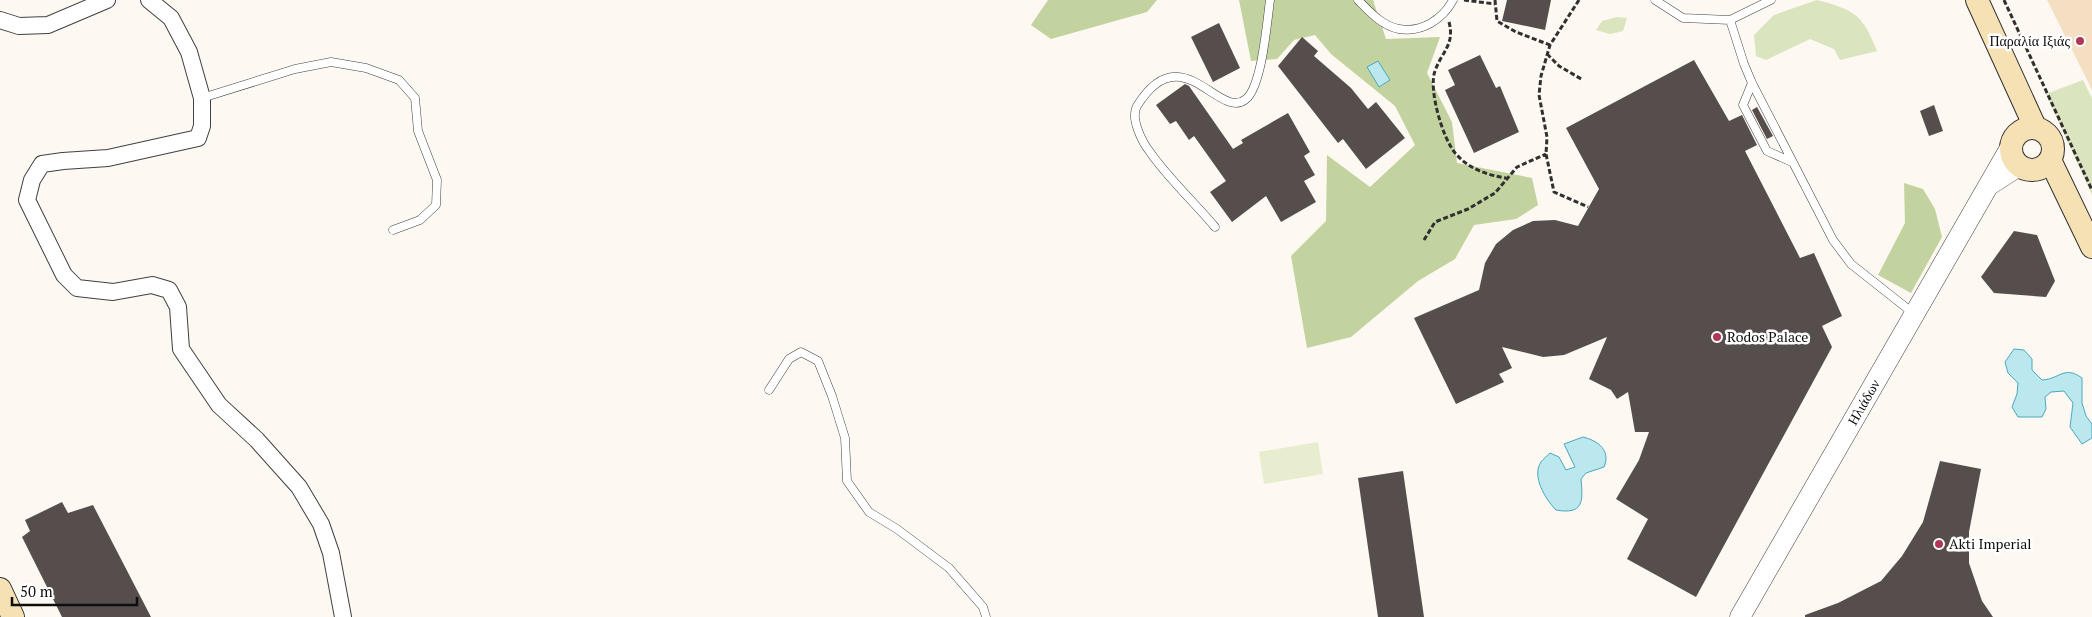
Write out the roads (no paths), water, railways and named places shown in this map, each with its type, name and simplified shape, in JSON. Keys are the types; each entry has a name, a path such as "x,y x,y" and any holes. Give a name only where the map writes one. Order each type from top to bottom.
{"main road":[{"path":"1978,0 2025,107 2033,154 2092,247"},
{"path":"0,589 14,617"}],"street":[{"path":"0,20 19,26 48,25 107,0"},
{"path":"149,0 170,18 190,52 202,98 202,126 198,138 108,158 63,160 42,164 32,180 27,200 64,275 77,288 113,292 152,285 169,290 178,307 182,349 219,405 257,440 299,487 321,524 331,553 343,617"},
{"name":"Ηλιάδων","path":"1740,617 1987,187 2033,154"}],"lane":[{"path":"1215,226 1149,151 1135,122 1135,110 1144,94 1160,80 1181,76 1197,82 1216,96 1232,103 1245,100 1256,86 1270,0"},
{"path":"1358,0 1378,19 1398,29 1414,29 1426,25 1447,12 1453,0"},
{"path":"1655,0 1683,18 1730,20 1770,0"},
{"path":"1730,20 1752,83 1833,240 1851,264 1915,314"},
{"path":"202,98 295,69 332,62 366,68 399,80 415,98 418,131 437,180 436,205 420,220 393,230"},
{"path":"1752,83 1743,105 1747,113 1767,151 1792,162"},
{"path":"769,390 789,359 800,352 818,361 832,396 845,438 846,481 870,512 897,529 949,568 983,607 986,617"}],"water":[{"path":"1378,61 1390,80 1379,87 1367,67"},
{"path":"2014,349 2024,350 2032,359 2032,370 2042,380 2066,373 2076,374 2082,378 2082,403 2086,416 2092,424 2092,438 2082,444 2070,427 2073,403 2064,391 2051,392 2045,397 2046,409 2042,417 2018,417 2012,407 2017,394 2018,383 2008,373 2005,362"},
{"path":"1583,437 1599,444 1605,452 1606,461 1604,467 1586,473 1581,479 1582,494 1580,505 1577,508 1565,511 1556,510 1541,488 1538,468 1550,453 1559,457 1566,470 1575,467 1564,444"}],"place":[{"name":"Παραλία Ιξιάς","path":"2080,41"},
{"name":"Rodos Palace","path":"1717,337"},
{"name":"Akti Imperial","path":"1939,544"}]}
